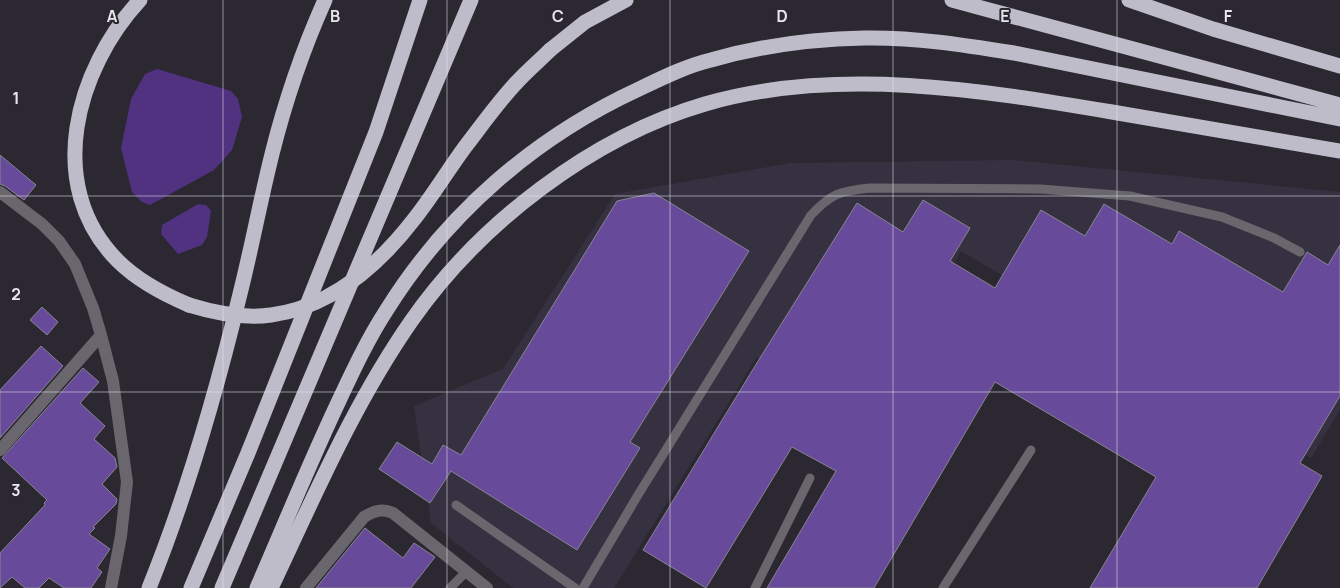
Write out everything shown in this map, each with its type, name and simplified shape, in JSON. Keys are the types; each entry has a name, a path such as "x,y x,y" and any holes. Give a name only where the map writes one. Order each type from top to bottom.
{"highway":[{"path":"140,0 129,12 107,45 88,82 78,116 74,150 77,184 86,214 100,240 118,261 139,279 163,294 189,305 216,313 242,316 270,315 297,309 324,299 348,285 374,264 410,225 487,119 518,81 550,50 585,22 626,0"},
{"path":"149,588 211,406 240,296 272,153 288,98 314,24 325,0"},
{"path":"191,588 248,453 376,132 420,0"},
{"path":"222,588 471,0"},
{"path":"952,0 1340,105"},
{"path":"1129,0 1213,28 1340,66"},
{"path":"257,588 318,446 364,348 385,311 430,248 459,215 486,189 536,148 576,121 663,77 709,60 757,49 808,42 865,38 912,39 961,44 1014,53 1340,119"},
{"path":"270,588 331,460 371,384 414,317 453,269 496,225 551,181 604,148 675,114 706,104 777,90 820,86 914,86 967,90 1032,99 1340,151"}],"street":[{"path":"0,192 59,241 75,264 93,308 113,381 127,482 121,536 111,588"},
{"path":"0,450 100,335"},
{"path":"306,588 364,517 380,510 393,513 488,588"}],"lane":[{"path":"583,588 638,495 811,215 831,198 844,191 870,188 1040,190 1130,196 1222,218 1266,235 1300,252"},
{"path":"943,588 1031,450"},
{"path":"755,588 810,478"},
{"path":"456,505 575,588"},
{"path":"450,588 466,572"}],"shaded area":[{"path":"157,69 231,91 238,99 242,117 232,150 214,170 150,205 142,202 132,192 121,148 131,99 145,74"},
{"path":"1013,160 1340,192 1340,410 1311,458 961,251 857,420 757,357 614,588 513,588 431,523 414,406 503,369 615,194 791,163"},
{"path":"198,204 206,205 211,211 207,237 202,245 178,254 161,234 162,225"}],"building":[{"path":"0,155 36,185 24,200 0,184"},
{"path":"654,193 749,251 630,442 640,448 577,550 451,471 430,503 379,469 397,442 432,464 443,445 461,455 617,201"},
{"path":"923,200 970,228 950,261 995,288 1041,210 1085,236 1104,204 1172,244 1179,231 1283,292 1307,252 1328,265 1340,245 1340,396 1300,463 1322,476 1257,588 1090,588 1156,477 995,382 874,588 767,588 836,471 792,447 706,588 643,550 857,203 903,232"},
{"path":"42,307 58,322 47,335 30,320"},
{"path":"41,346 63,366 0,438 0,390"},
{"path":"83,368 99,382 80,403 105,426 94,439 115,458 117,467 102,484 117,499 116,504 93,527 95,528 89,534 110,549 97,568 102,572 91,588 64,588 49,578 39,588 25,588 12,577 0,588 0,553 45,505 44,503 47,500 2,458"},
{"path":"365,528 403,558 414,543 435,557 411,588 316,588"}]}
